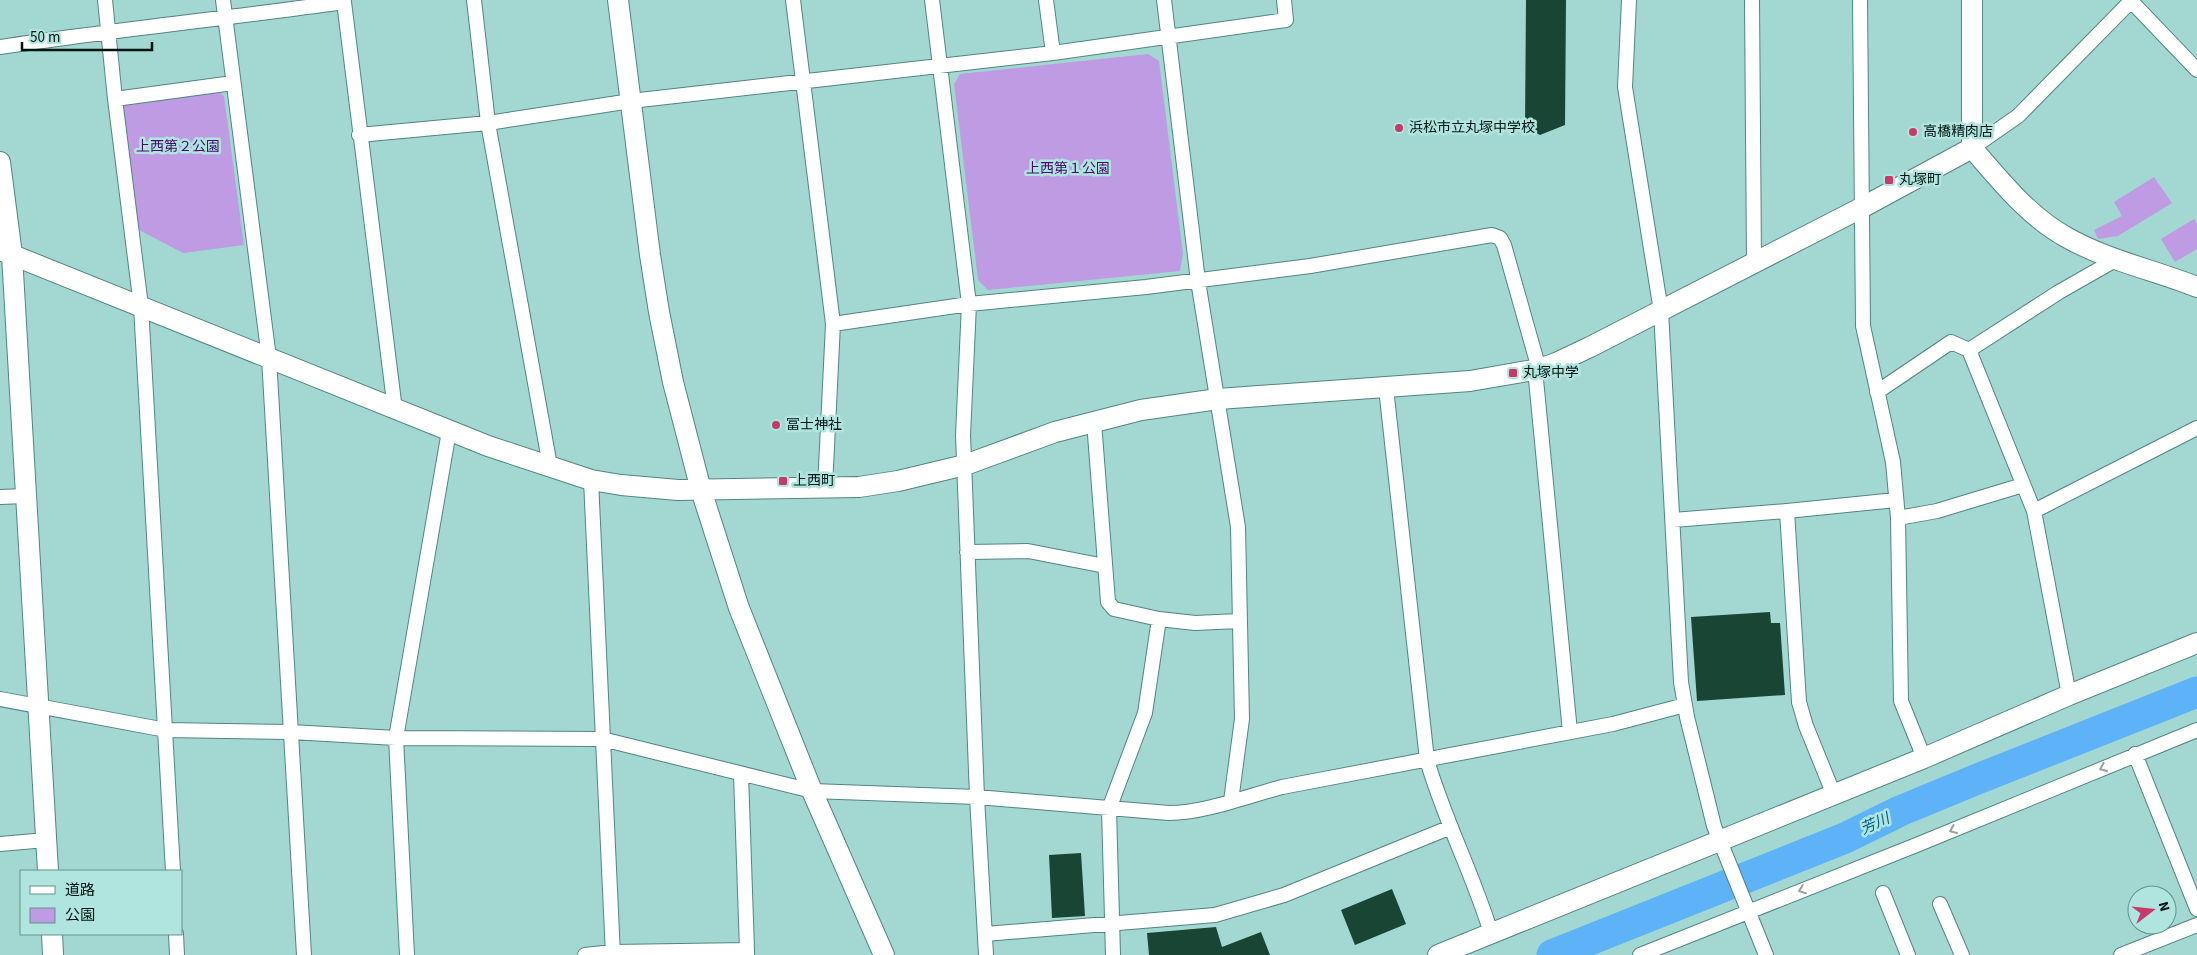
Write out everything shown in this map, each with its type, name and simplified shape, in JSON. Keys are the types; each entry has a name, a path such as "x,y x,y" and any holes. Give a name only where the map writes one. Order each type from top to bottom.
{"street":[{"path":"104,0 141,306 173,870"},
{"path":"223,0 269,358 304,955"},
{"path":"474,0 488,123 550,466"},
{"path":"618,0 650,255 664,339 701,490 739,608 812,791 884,955"},
{"path":"793,0 833,324 825,487"},
{"path":"932,0 969,304 963,435 977,797 986,955"},
{"path":"1046,0 1053,53"},
{"path":"1164,0 1198,281 1238,527 1242,728 1231,801"},
{"path":"359,135 488,123 631,101 1053,53 1286,20 1284,0"},
{"path":"1629,0 1625,87 1661,311 1681,682 1684,705 1714,826 1766,955"},
{"path":"1752,0 1754,262"},
{"path":"1860,0 1863,326 1893,462 1898,518 1901,701 1924,758"},
{"path":"1972,0 1972,148 2038,218 2075,242 2197,287"},
{"path":"6,252 395,410 488,446 591,480 659,488 701,490 859,487 898,481 964,464 1055,432 1141,410 1218,399 1459,382 1537,369 1561,361 1661,311 1863,207 1972,148 2018,116 2131,0 2197,70"},
{"path":"0,47 108,31 225,19 344,1 359,135 395,410"},
{"path":"115,99 233,83"},
{"path":"0,162 26,496 48,870"},
{"path":"833,324 969,304 1198,281 1310,266 1496,235 1504,245 1537,369 1570,732"},
{"path":"1969,350 2059,292 2117,259"},
{"path":"1878,392 1951,342 1969,350 2034,511 2069,695"},
{"path":"1386,388 1426,760 1434,787 1480,898 1491,933"},
{"path":"1094,422 1106,597 1110,606 1159,619 1195,623 1239,621"},
{"path":"2034,511 2197,428"},
{"path":"406,955 396,738 450,431"},
{"path":"591,480 613,954"},
{"path":"1898,518 1937,511 2023,485"},
{"path":"0,497 26,496"},
{"path":"1673,520 1896,500"},
{"path":"1787,511 1799,702 1806,726 1834,795"},
{"path":"967,552 1028,551 1105,566"},
{"path":"1113,955 1108,809 1145,712 1159,619"},
{"path":"1438,955 1491,933 1721,847 1834,795 2197,643"},
{"path":"0,699 37,704 166,730 291,732 396,738 602,739 812,791 977,797 1108,809 1178,813 1282,787 1614,724 1684,705"},
{"path":"1649,953 1746,908 1914,846 2197,730"},
{"path":"2135,754 2197,909"},
{"path":"585,955 747,953 741,774"},
{"path":"985,934 1215,915 1284,895 1451,827"},
{"path":"0,844 46,840"},
{"path":"1883,893 1908,955"},
{"path":"1940,904 1962,955"},
{"path":"2121,955 2197,925"},
{"path":"52,935 53,955"},
{"path":"176,935 177,955"}],"green space":[{"name":"上西第１公園","path":"1148,54 1159,61 1183,254 1180,271 988,290 978,280 954,84 960,74"},
{"name":"上西第２公園","path":"216,89 224,96 244,245 183,253 139,230 120,108 122,102"},
{"path":"2154,177 2172,203 2118,236 2098,239 2094,230 2122,216 2114,202"},
{"path":"2194,219 2197,224 2197,249 2175,262 2161,239"}],"building":[{"path":"1526,0 1566,0 1565,125 1540,135 1525,127"},
{"path":"1770,612 1771,623 1780,623 1785,695 1697,701 1691,617"},
{"path":"1081,853 1085,916 1052,918 1049,855"},
{"path":"1392,889 1406,924 1355,945 1341,910"},
{"path":"1216,927 1222,947 1261,932 1270,955 1149,955 1147,933"}],"waterway":[{"name":"芳川","path":"1552,955 1845,838 1900,811 1975,780 2197,692"}],"place":[{"name":"浜松市立丸塚中学校","path":"1399,128"},
{"name":"高橋精肉店","path":"1913,132"},
{"name":"丸塚町","path":"1889,180"},
{"name":"丸塚中学","path":"1513,373"},
{"name":"冨士神社","path":"776,425"},
{"name":"上西町","path":"783,481"}]}
